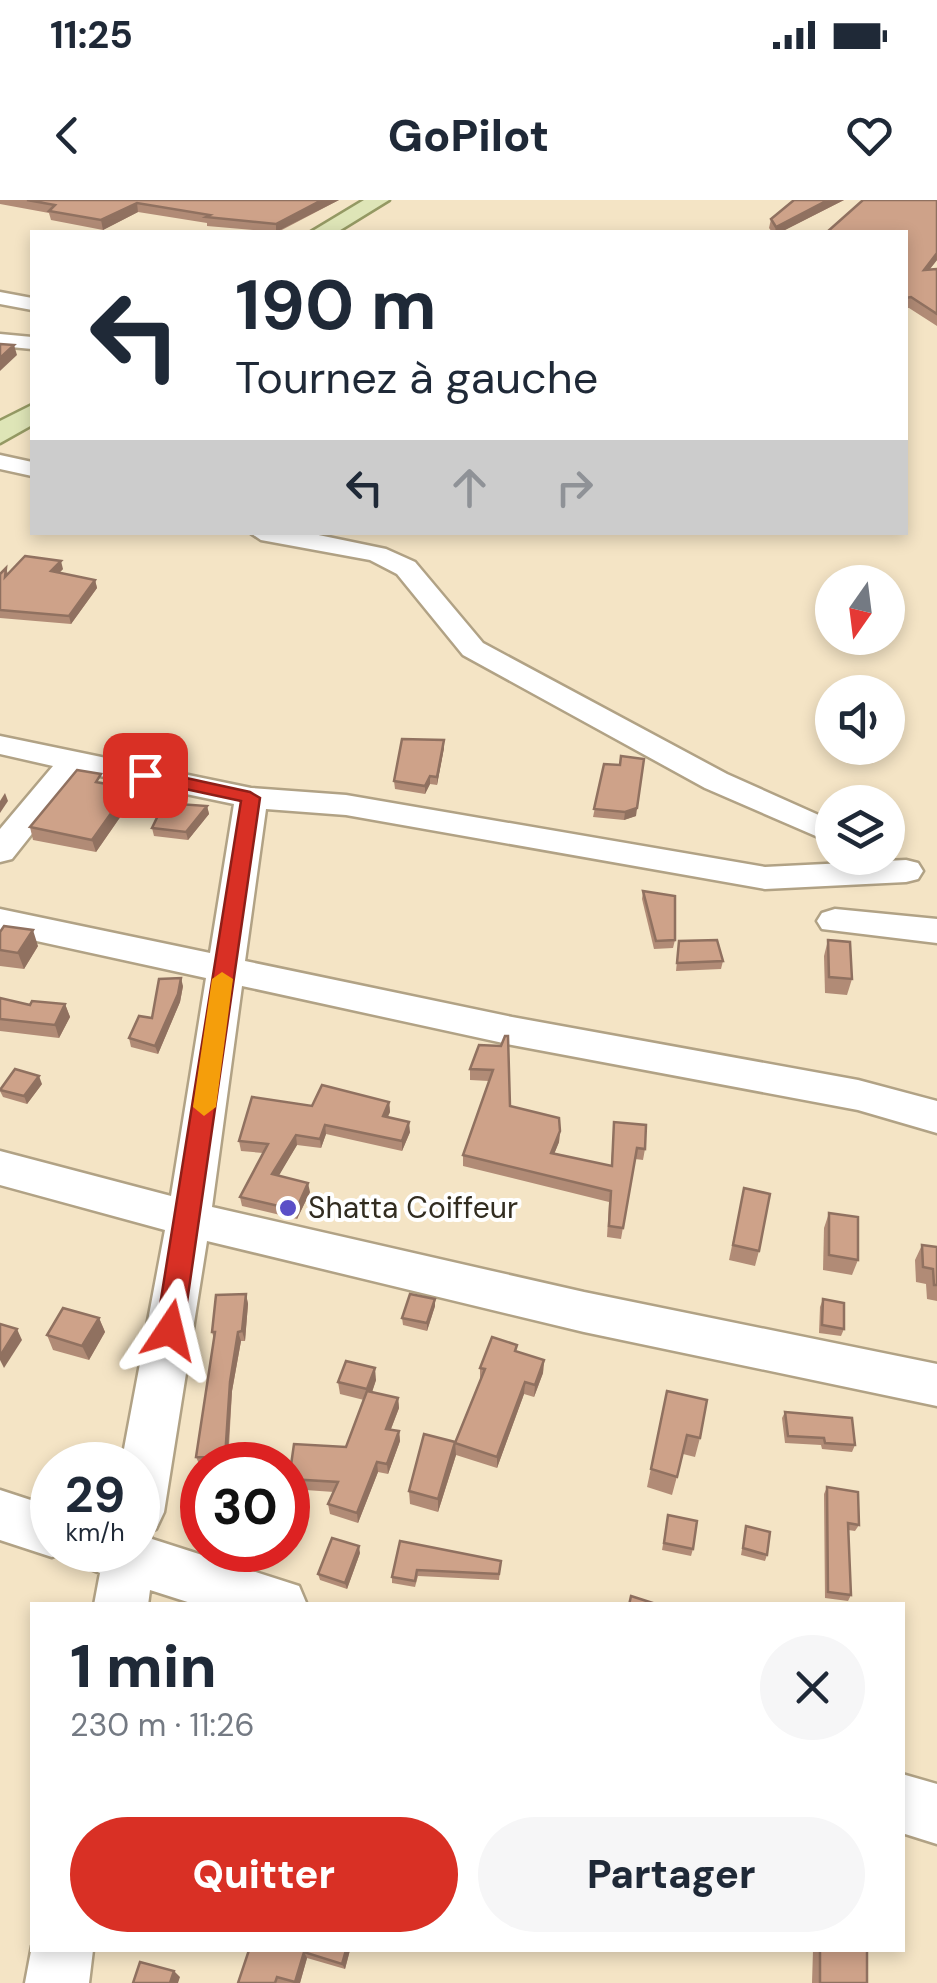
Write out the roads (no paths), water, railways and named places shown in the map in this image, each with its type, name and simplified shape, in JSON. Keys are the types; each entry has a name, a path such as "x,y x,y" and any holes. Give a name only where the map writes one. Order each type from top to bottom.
{"main road":[{"path":"326,230 380,200"},
{"path":"343,230 388,200"},
{"path":"0,420 30,403"},
{"path":"0,434 30,414"}],"street":[{"path":"380,200 388,200"},
{"path":"0,298 30,304"},
{"path":"0,340 30,343"},
{"path":"0,462 30,469"},
{"path":"277,535 377,554 406,568 474,649 716,781 815,825"},
{"path":"0,745 250,798 346,805 765,878 815,873"},
{"path":"0,851 74,759"},
{"path":"146,1442 188,1220 250,798"},
{"path":"905,870 937,888"},
{"path":"834,921 937,931"},
{"path":"0,922 512,1031 858,1095 937,1117"},
{"path":"858,1095 937,1086"},
{"path":"0,1168 188,1220 678,1334 937,1385"},
{"path":"0,1515 30,1525"},
{"path":"160,1566 271,1602"},
{"path":"905,1803 937,1814"},
{"path":"57,1983 62,1952"}],"place":[{"name":"Shatta Coiffeur","path":"288,1208"}]}
